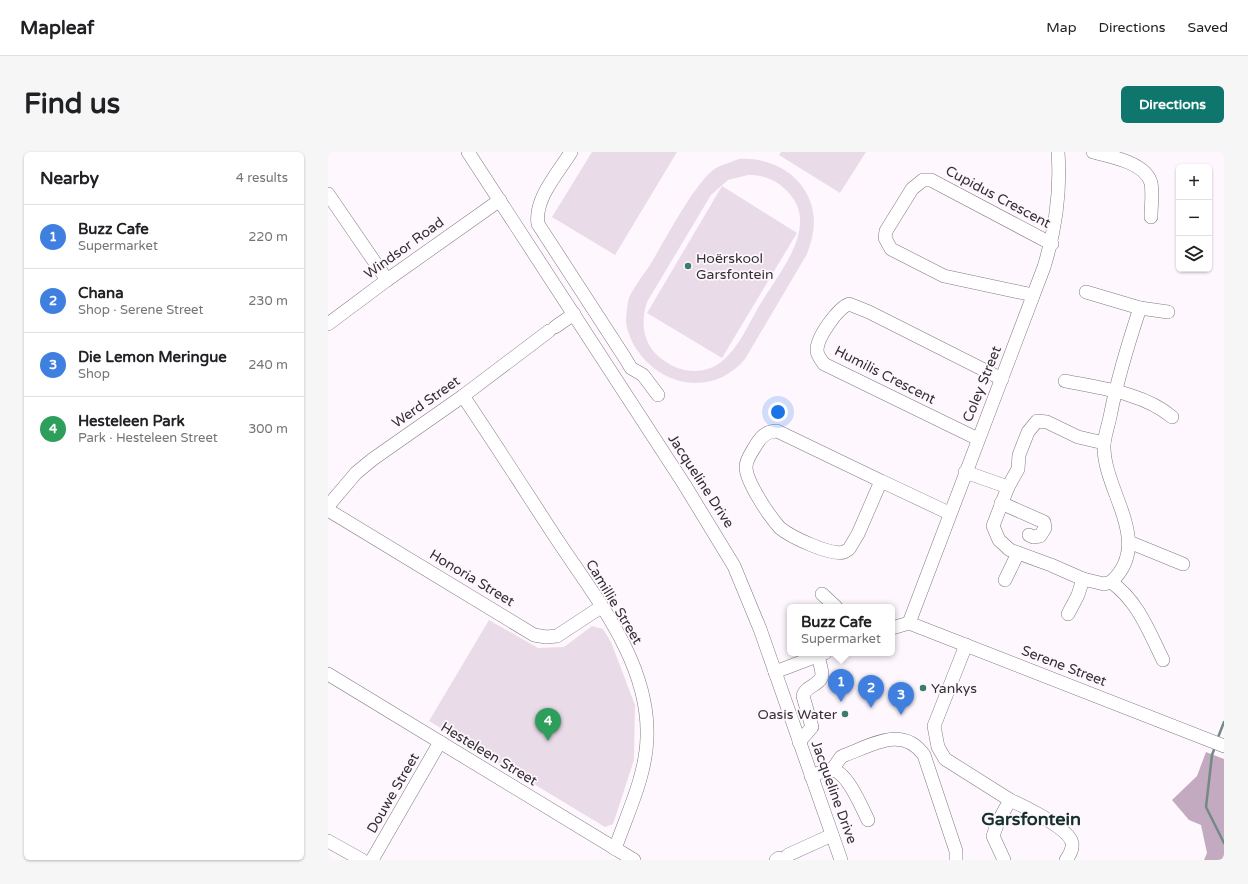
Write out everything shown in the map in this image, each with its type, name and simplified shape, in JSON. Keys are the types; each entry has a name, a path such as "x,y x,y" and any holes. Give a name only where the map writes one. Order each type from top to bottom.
{"street":[{"name":"Jacqueline Drive","path":"468,152 552,279 722,543 742,583 841,860"},
{"path":"571,152 542,200 536,214 538,224 632,368 644,374 658,395"},
{"name":"Coley Street","path":"909,623 1052,244 1059,196 1058,152"},
{"path":"1093,152 1126,162 1142,170 1150,181 1151,217"},
{"name":"Cupidus Crescent","path":"1033,295 944,276 891,249 885,238 886,231 915,186 923,180 931,180 1052,244"},
{"path":"328,194 387,280"},
{"name":"Windsor Road","path":"328,324 500,200"},
{"path":"552,279 567,269"},
{"path":"1086,292 1140,308 1168,312"},
{"name":"Humilis Crescent","path":"978,439 824,364 817,352 817,344 838,312 849,304 869,312 1002,379"},
{"path":"1104,444 1078,437 1047,422 1037,421 1028,432 1020,455 1018,470 1000,502 993,526 999,540 1010,550 1083,579 1104,584 1111,582 1125,561 1129,542 1116,493 1105,461 1104,444 1114,392 1140,308"},
{"name":"Werd Street","path":"328,506 356,473 369,462 463,396 574,314"},
{"path":"1065,382 1114,392 1150,403 1172,417"},
{"name":"Camillie Street","path":"463,396 620,637 644,700 647,739 644,763 640,780 615,848"},
{"path":"881,481 853,544 844,552 835,553 793,536 780,527 754,489 746,467 749,457 761,437 772,431 777,431 950,513"},
{"path":"965,472 1008,487"},
{"path":"1000,502 1044,522 1045,528 1040,536 1033,537 1029,535"},
{"name":"Honoria Street","path":"328,510 534,635 546,637 557,636 601,607"},
{"path":"1129,542 1183,564"},
{"path":"1005,580 1018,553"},
{"path":"1068,614 1078,595 1083,579"},
{"path":"1111,582 1124,593 1143,618 1163,660"},
{"path":"822,594 833,604"},
{"path":"895,627 909,623"},
{"name":"Serene Street","path":"909,623 1224,746"},
{"path":"966,645 934,726 938,747 942,755 949,762 1010,800 1056,825 1068,835 1071,840 1072,848 1066,860"},
{"path":"775,672 817,656"},
{"path":"799,742 812,727 805,702 804,692 818,682 822,675 822,656"},
{"name":"Hesteleen Street","path":"328,674 634,860"},
{"path":"786,706 805,702"},
{"path":"832,770 841,757 891,739 900,738 917,745 924,755 956,851 956,860"},
{"name":"Douwe Street","path":"372,860 440,742"},
{"path":"811,776 832,770 839,772 851,788 868,820"},
{"path":"1004,860 993,836 998,822 1010,800"},
{"path":"781,858 832,835"},
{"path":"328,841 362,860"}],"shaded area":[{"path":"592,152 677,152 615,255 552,217"},
{"path":"781,152 866,152 840,193 779,155"},
{"path":"739,159 753,159 779,167 800,183 807,194 812,207 814,221 811,242 807,254 745,359 733,371 719,379 689,383 660,373 648,363 637,350 633,344 626,322 629,298 699,185 716,168","holes":["753,175 768,178 777,183 786,190 796,203 800,218 799,232 794,247 787,262 761,303 741,339 728,355 721,362 705,370 683,370 663,360 648,343 644,330 644,316 647,302 711,195 728,180"]},
{"path":"722,186 797,233 722,358 647,313"},
{"path":"489,620 538,648 564,647 592,626 603,629 611,642 635,705 634,760 613,824 605,827 429,721"},
{"path":"1206,752 1224,759 1224,860 1204,860 1207,853 1201,825 1189,820 1172,800 1197,776"}],"waterway":[{"path":"1217,740 1224,722"},
{"path":"1215,747 1212,755 1206,807 1224,843"}],"place":[{"name":"Hoërskool Garsfontein","path":"688,266"},
{"name":"Yankys","path":"923,688"},
{"name":"Buzz Cafe","path":"841,702"},
{"name":"Chana","path":"871,708"},
{"name":"Oasis Water","path":"845,714"},
{"name":"Die Lemon Meringue","path":"901,715"},
{"name":"Hesteleen Park","path":"548,741"}],"district":[{"name":"Garsfontein","path":"1031,819"}]}
